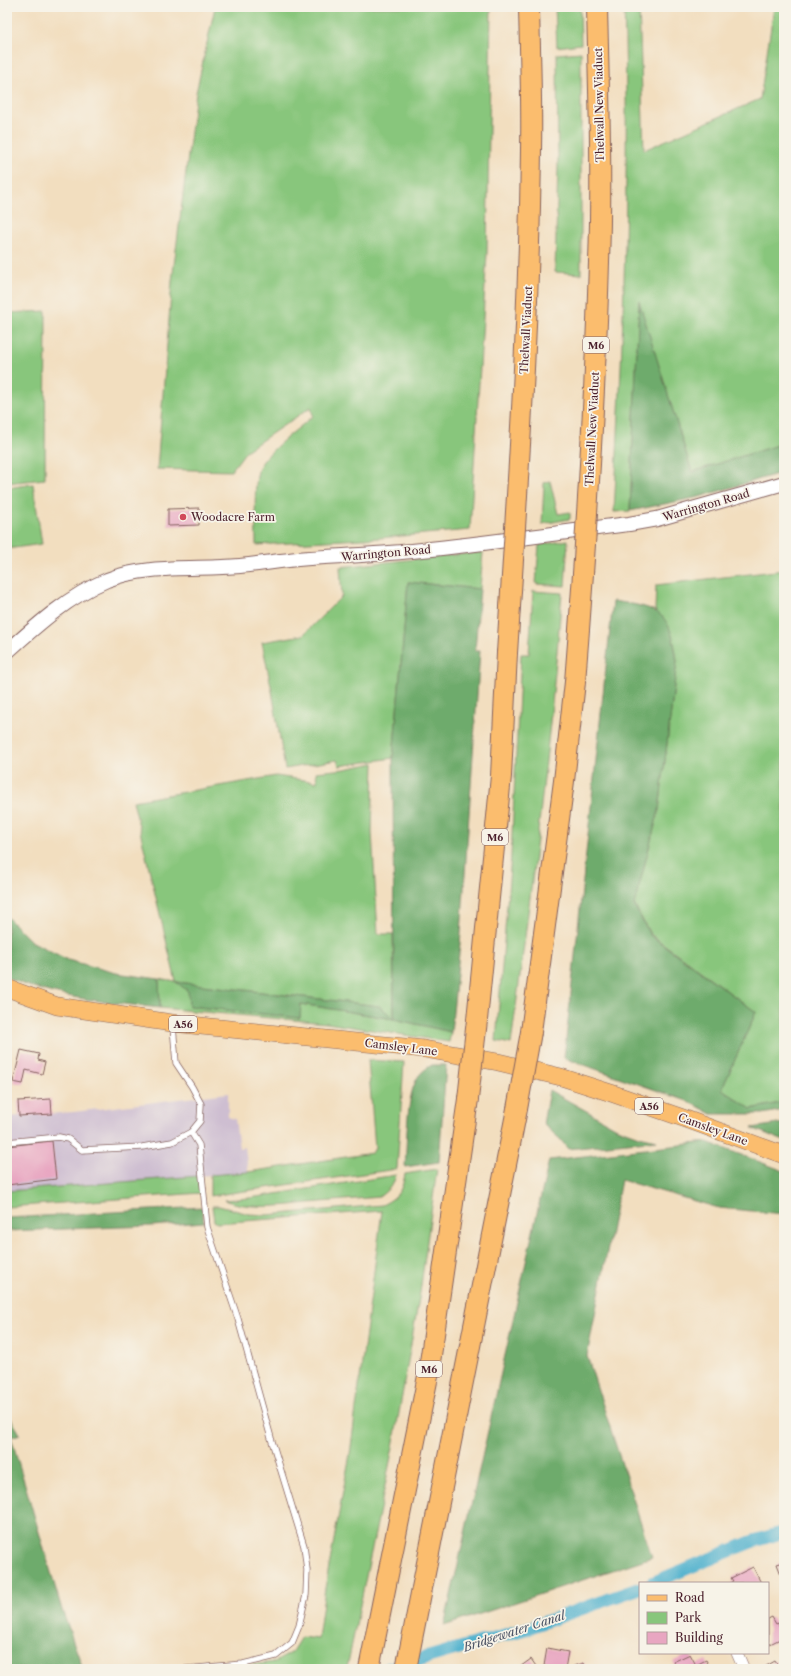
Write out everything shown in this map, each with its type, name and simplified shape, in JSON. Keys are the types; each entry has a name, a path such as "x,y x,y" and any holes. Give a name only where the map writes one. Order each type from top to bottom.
{"highway":[{"name":"Thelwall Viaduct","path":"369,1669 428,1376 478,1020 500,776 527,308 531,148 529,7"},
{"name":"Thelwall New Viaduct","path":"406,1669 517,1109 530,1032 558,836 575,682 592,451 600,260 600,131 597,7"}],"main road":[{"name":"Camsley Lane","path":"7,988 57,1006 172,1023 385,1044 457,1054 498,1062 561,1077 686,1119 784,1155"}],"street":[{"name":"Warrington Road","path":"7,652 73,599 90,588 126,574 412,551 629,524 663,517 784,483"},
{"path":"738,1654 744,1669"}],"lane":[{"path":"7,1142 59,1137 68,1139 82,1150 142,1147 172,1142 191,1132 200,1121 201,1104 176,1063 172,1023"},
{"path":"186,1669 243,1664 276,1656 292,1643 299,1626 306,1595 307,1570 304,1546 271,1438 238,1319 208,1227 200,1145 191,1132"}],"shaded area":[{"path":"228,1093 228,1117 235,1119 239,1148 245,1147 248,1172 7,1191 7,1117 74,1112"}],"green space":[{"path":"215,7 491,7 487,253 470,530 379,538 256,545 255,495 259,468 262,462 275,448 313,416 311,407 246,451 231,471 157,469 172,281 196,93"},
{"path":"555,7 580,7 581,44 557,47"},
{"path":"624,7 639,7 644,150 760,99 774,7 784,7 784,443 692,472 639,303 630,511 614,512 625,260 626,70"},
{"path":"581,52 581,274 555,272 558,165 557,54"},
{"path":"639,301 692,472 784,443 784,472 699,497 630,511"},
{"path":"46,311 45,479 7,483 7,313"},
{"path":"550,481 558,514 570,512 570,519 542,524 544,483"},
{"path":"33,484 42,544 7,549 7,488"},
{"path":"568,540 565,586 536,584 539,545"},
{"path":"483,552 480,589 408,582 393,758 339,766 337,760 285,769 262,642 303,635 342,596 340,567"},
{"path":"784,570 784,1102 751,1109 722,1089 756,1012 650,934 634,904 659,810 677,661 669,628 655,610 656,585"},
{"path":"408,582 480,589 475,651 480,651 461,934 451,1032 394,1019 301,1004 300,1018 189,1006 188,991 176,982 379,1006 394,1018 393,758"},
{"path":"533,591 562,593 540,819 511,1044 496,1041 511,855 521,654 529,654"},
{"path":"613,601 642,606 660,615 666,622 671,632 677,661 659,810 634,905 650,935 756,1012 722,1089 751,1109 784,1102 784,1110 763,1114 712,1114 690,1102 564,1058"},
{"path":"374,763 372,832 378,934 393,934 394,1019 451,1032 449,1042 327,1023 160,1008 159,979 176,982 133,801 276,776 317,782 316,772 345,769","holes":["177,982 379,1006 394,1019 301,1004 300,1018 189,1006 189,991"]},
{"path":"7,917 31,941 68,960 116,973 159,979 160,1008 62,995 24,984 7,977"},
{"path":"368,1060 404,1062 397,1169 210,1196 210,1175 248,1172 372,1153 375,1148"},
{"path":"432,1065 446,1065 439,1162 405,1167 408,1112 412,1091 420,1074"},
{"path":"549,1090 617,1128 639,1136 657,1140 568,1149 560,1139 543,1124"},
{"path":"784,1123 784,1141 752,1128"},
{"path":"707,1142 784,1171 784,1214 719,1208 621,1180 587,1356 652,1557 444,1626 549,1160"},
{"path":"437,1169 420,1293 393,1447 347,1668 222,1669 275,1662 291,1653 301,1637 318,1639 325,1588 350,1454 382,1211 217,1223 214,1221 212,1206 219,1206 249,1214 267,1215 382,1205 396,1196 401,1189 405,1174"},
{"path":"396,1175 390,1188 379,1197 266,1206 245,1205 224,1200 250,1198"},
{"path":"198,1176 201,1193 7,1207 7,1191"},
{"path":"202,1207 204,1222 152,1226 7,1231 7,1218"},
{"path":"7,1412 20,1434 11,1437 62,1610 82,1666 67,1669 7,1669"}],"building":[{"name":"Woodacre Farm","path":"199,508 199,525 168,526 168,509"},
{"path":"21,1050 39,1054 38,1060 45,1062 42,1074 26,1070 23,1084 13,1082"},
{"path":"51,1099 52,1114 19,1116 18,1101"},
{"path":"52,1141 56,1179 7,1185 7,1146"},
{"path":"784,1562 784,1582 777,1564"},
{"path":"753,1567 760,1582 732,1582 733,1581 731,1578"},
{"path":"772,1617 776,1624 778,1623 784,1637 769,1644 769,1618"},
{"path":"547,1648 568,1652 565,1669 544,1666"},
{"path":"690,1654 696,1665 706,1660 711,1669 677,1669 673,1662"},
{"path":"531,1659 538,1669 517,1669"},
{"path":"775,1661 780,1669 761,1669"},
{"path":"584,1663 586,1669 571,1669 571,1667"}],"waterway":[{"name":"Bridgewater Canal","path":"654,1582 751,1542 784,1532"},
{"name":"Bridgewater Canal","path":"387,1669 525,1629 639,1588"}],"place":[{"name":"Woodacre Farm","path":"183,517"}]}
